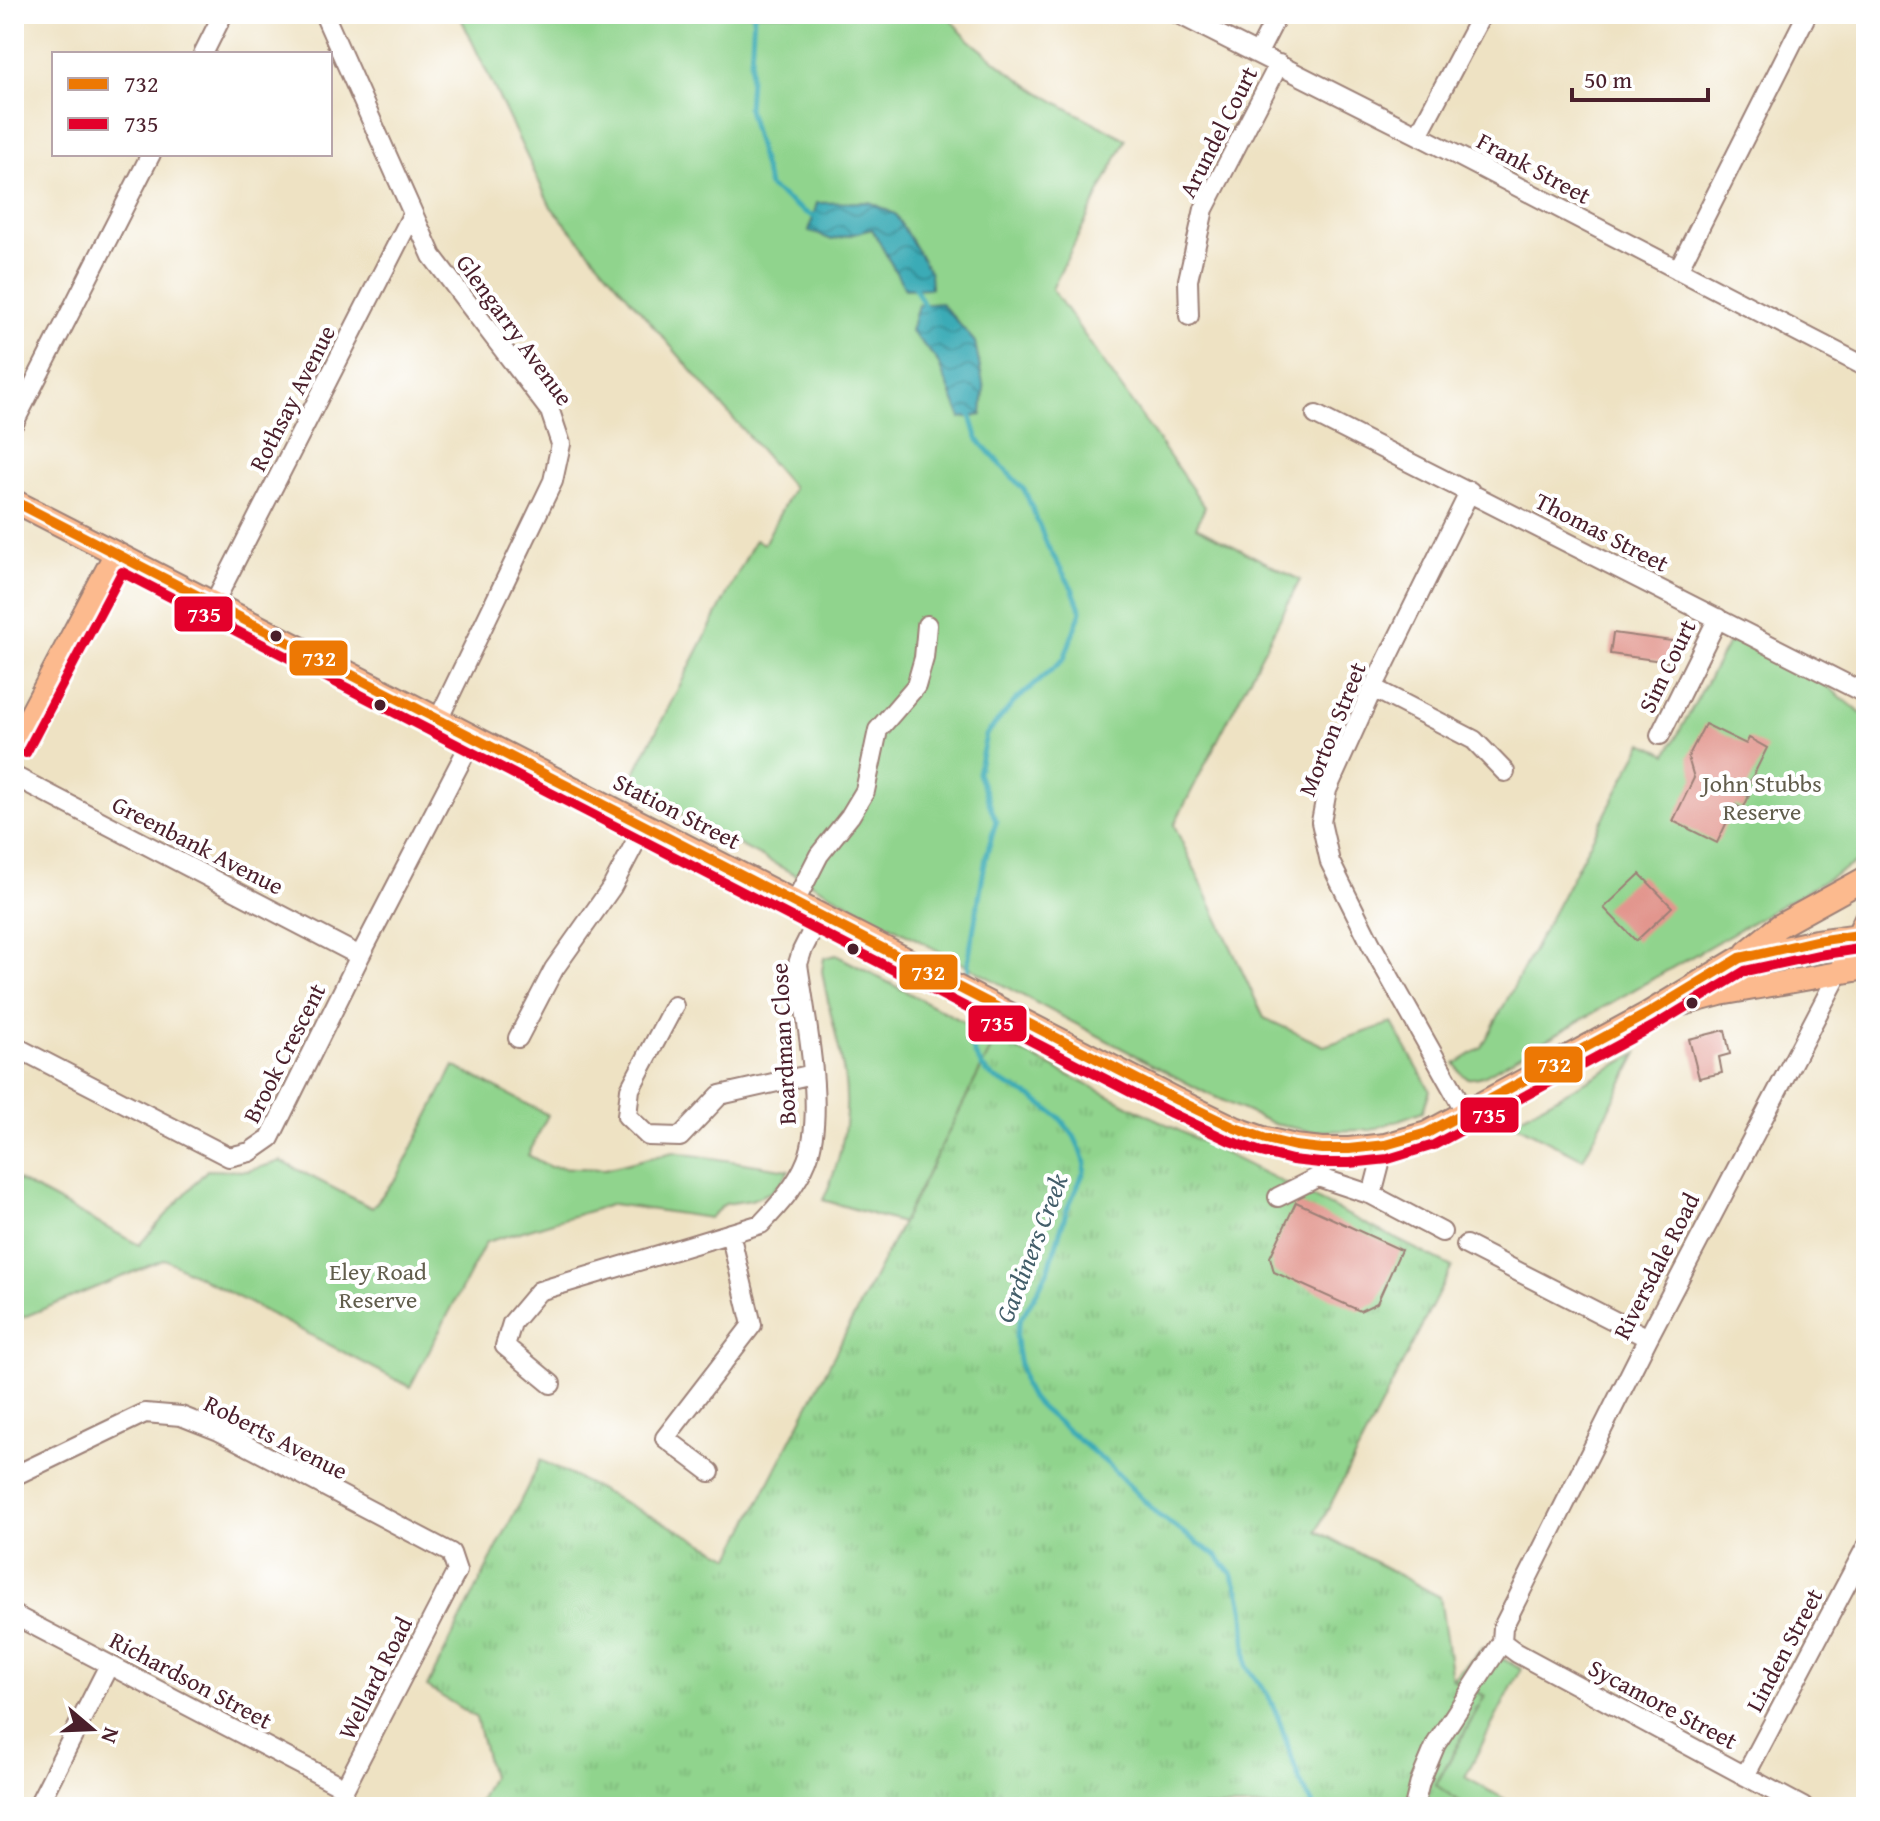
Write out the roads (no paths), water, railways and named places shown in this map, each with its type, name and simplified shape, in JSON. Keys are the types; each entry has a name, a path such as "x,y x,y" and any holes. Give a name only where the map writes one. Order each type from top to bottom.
{"main road":[{"name":"Station Street","path":"14,501 1163,1093 1235,1128 1280,1143 1349,1149 1385,1145 1427,1133 1647,1014 1740,958 1863,929"},
{"path":"14,746 116,553"},
{"path":"1740,958 1779,926 1866,878"},
{"name":"Riversdale Road","path":"1839,973 1863,929"},
{"name":"Station Street","path":"1647,1014 1720,994 1866,968"}],"street":[{"path":"204,52 223,14"},
{"name":"Glengarry Avenue","path":"324,14 432,256 550,411 561,444 553,481 439,718"},
{"name":"Frank Street","path":"1178,14 1866,367"},
{"path":"1258,53 1278,14"},
{"path":"1418,135 1482,14"},
{"path":"1678,270 1807,14"},
{"name":"Arundel Court","path":"1189,316 1188,280 1204,209 1279,64"},
{"path":"14,423 150,156"},
{"name":"Rothsay Avenue","path":"214,603 412,215"},
{"name":"Thomas Street","path":"1316,415 1866,694"},
{"name":"Morton Street","path":"1466,1113 1371,944 1330,862 1321,822 1327,790 1373,688 1470,491"},
{"name":"Sim Court","path":"1660,735 1718,618"},
{"path":"795,902 819,855 850,816 865,791 878,730 916,686 924,658 927,625"},
{"path":"1373,688 1474,740 1505,772"},
{"name":"Brook Crescent","path":"14,1046 229,1157 250,1152 270,1138 474,736"},
{"name":"Greenbank Avenue","path":"14,776 360,956"},
{"path":"518,1038 554,969 612,887 645,824"},
{"name":"Boardman Close","path":"551,1384 505,1346 512,1323 539,1291 761,1224 785,1198 807,1159 815,1122 813,1074 798,964 820,915"},
{"name":"Riversdale Road","path":"1414,1807 1420,1782 1436,1744 1502,1642 1503,1627 1648,1338 1839,973"},
{"path":"674,1006 630,1089 627,1116 648,1136 680,1137 720,1095 813,1074"},
{"path":"1372,1195 1385,1145"},
{"path":"1318,1177 1322,1149"},
{"path":"1278,1197 1318,1177 1372,1195 1442,1232"},
{"path":"710,1472 665,1438 752,1325 730,1233"},
{"path":"1466,1245 1648,1338"},
{"name":"Roberts Avenue","path":"14,1476 145,1413 181,1416 219,1431 451,1553 457,1571"},
{"name":"Linden Street","path":"1745,1776 1866,1547"},
{"name":"Wellard Road","path":"335,1807 457,1571"},
{"name":"Richardson Street","path":"14,1615 345,1788"},
{"name":"Sycamore Street","path":"1502,1642 1517,1653 1803,1807"},
{"path":"37,1807 109,1665"}],"water":[{"path":"869,202 895,214 930,272 931,288 905,289 872,229 832,240 809,231 817,203"},
{"path":"941,303 975,342 984,389 982,415 961,418 937,360 911,331 918,305"}],"waterway":[{"name":"Gardiners Creek","path":"754,14 748,109 769,187 803,211 817,215"},
{"name":"Gardiners Creek","path":"914,286 926,309"},
{"name":"Gardiners Creek","path":"969,987 968,962 986,857 996,821 978,773 986,735 1015,701 1064,659 1081,611 1072,588 1048,547 1025,491 978,440 970,413"},
{"name":"Gardiners Creek","path":"970,1001 971,1042 983,1068 994,1078 1033,1098 1059,1117 1074,1136 1085,1162 1049,1268 1020,1320 1016,1336 1024,1385 1042,1409 1109,1465 1158,1515 1218,1557 1232,1574 1244,1613 1247,1667 1268,1695 1300,1782 1314,1807"}],"park label":[{"name":"John Stubbs Reserve","path":"1762,797"},
{"name":"Eley Road Reserve","path":"378,1285"}]}
